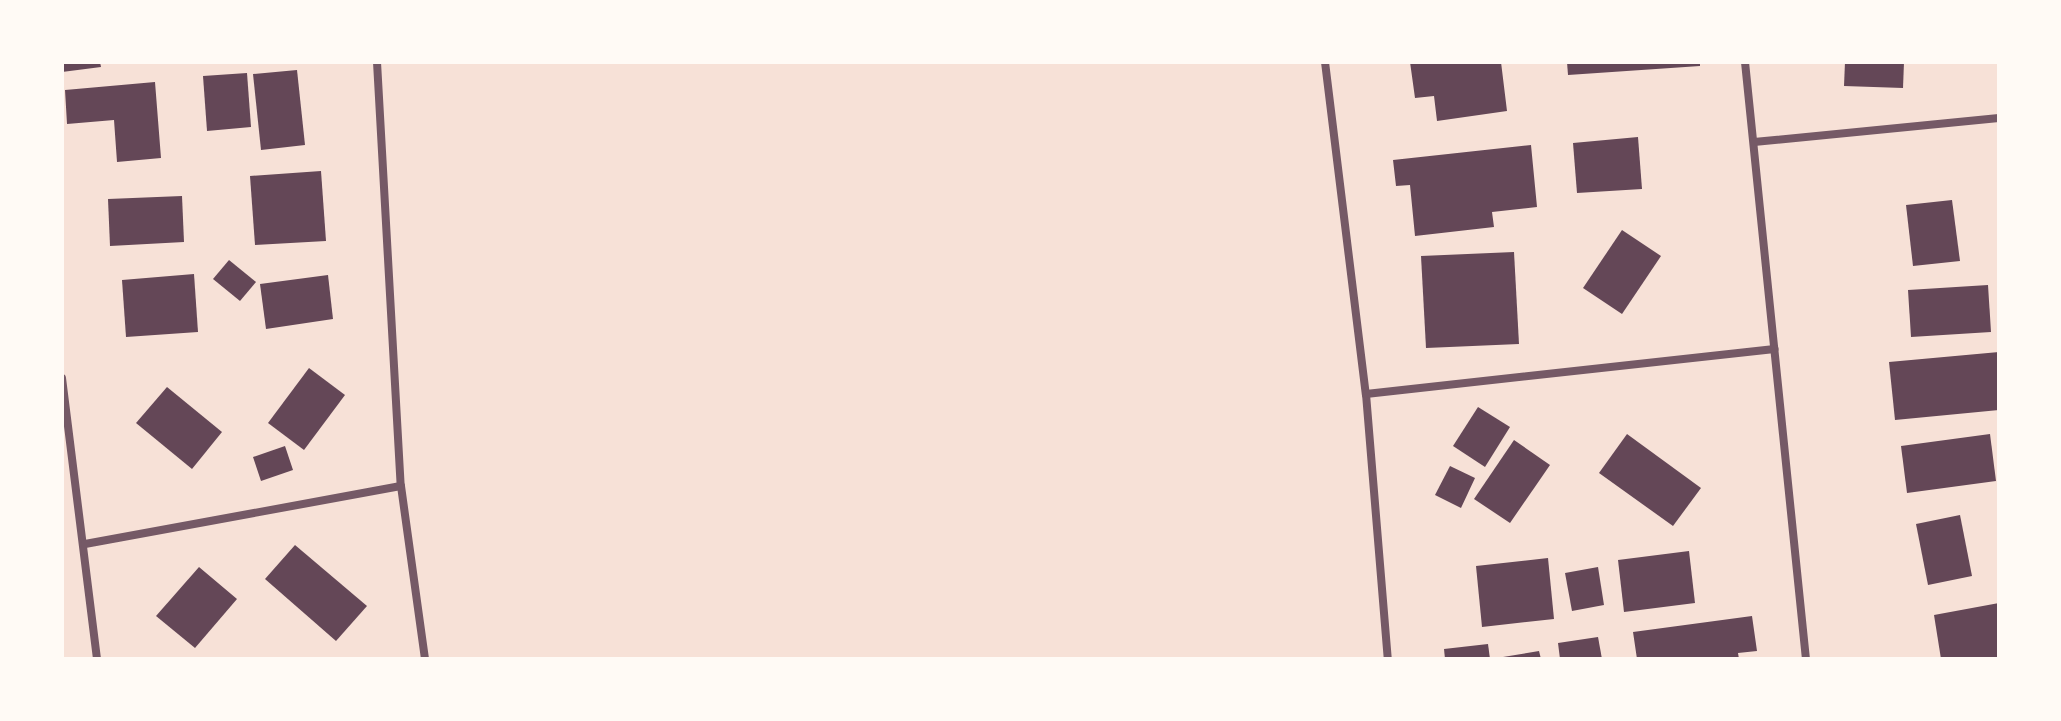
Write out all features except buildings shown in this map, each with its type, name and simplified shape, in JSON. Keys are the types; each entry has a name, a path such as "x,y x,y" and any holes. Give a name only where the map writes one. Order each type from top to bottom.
{"street":[{"path":"377,62 401,486 425,659"},
{"path":"1325,62 1366,394 1388,659"},
{"path":"1745,62 1806,659"},
{"path":"1754,142 1999,118"},
{"path":"1366,394 1775,349"},
{"path":"62,378 97,659"},
{"path":"85,544 401,486"}]}
